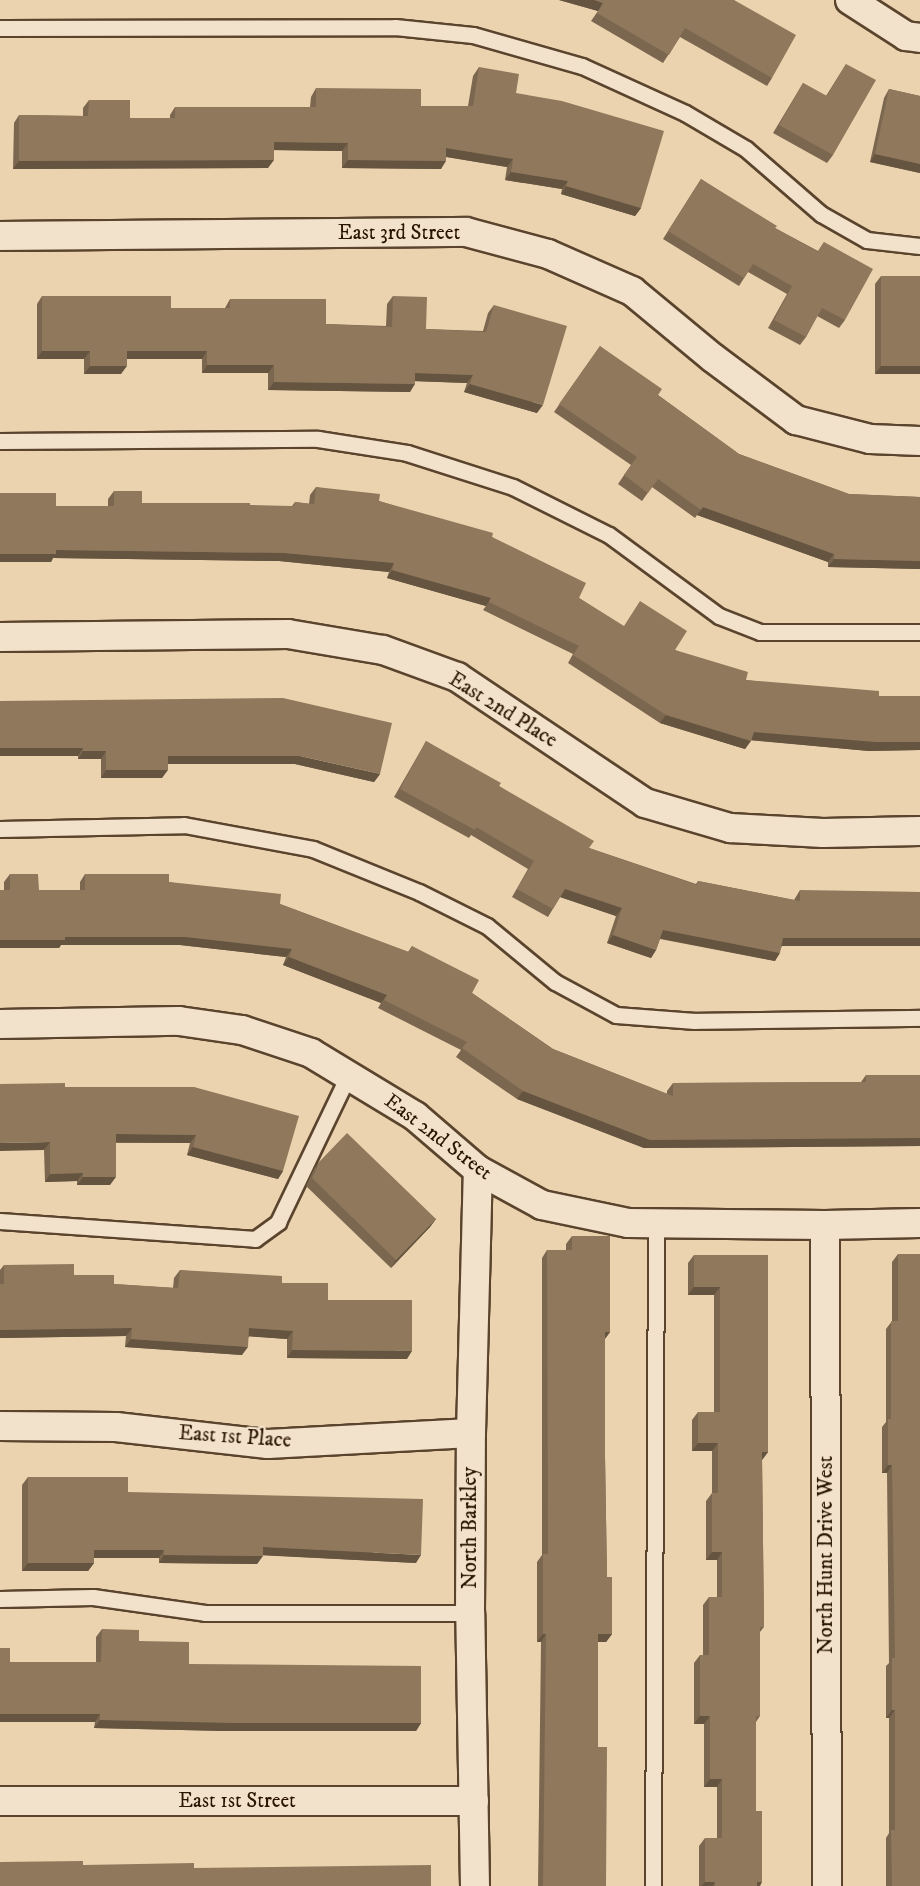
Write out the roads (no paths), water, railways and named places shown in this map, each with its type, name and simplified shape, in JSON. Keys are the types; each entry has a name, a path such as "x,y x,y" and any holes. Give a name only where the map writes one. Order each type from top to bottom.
{"street":[{"path":"850,0 906,36 920,38"},
{"name":"East 3rd Street","path":"0,236 466,232 548,254 632,291 713,358 796,420 870,439 920,441"},
{"name":"East 2nd Place","path":"0,638 288,634 383,650 457,677 645,803 730,828 823,832 920,831"},
{"name":"East 2nd Street","path":"0,1024 179,1021 242,1030 311,1053 350,1074 414,1116 478,1170 542,1205 628,1223 825,1225 920,1222"},
{"name":"North Barkley","path":"475,1886 470,1613 471,1433 478,1170"},
{"name":"North Hunt Drive West","path":"825,1225 827,1886"},
{"name":"East 1st Place","path":"0,1426 116,1426 268,1444 471,1433"},
{"name":"East 1st Street","path":"0,1801 474,1801"}],"lane":[{"path":"0,28 395,27 473,34 582,66 686,113 746,149 820,214 848,230 867,240 920,246"},
{"path":"0,441 318,439 407,453 513,487 609,535 719,616 760,632 920,632"},
{"path":"0,829 184,825 313,849 419,892 487,926 555,982 616,1015 695,1022 920,1018"},
{"path":"0,1221 255,1239 278,1222 350,1074"},
{"path":"653,1886 656,1223"},
{"path":"0,1599 93,1597 205,1613 470,1613"}]}
